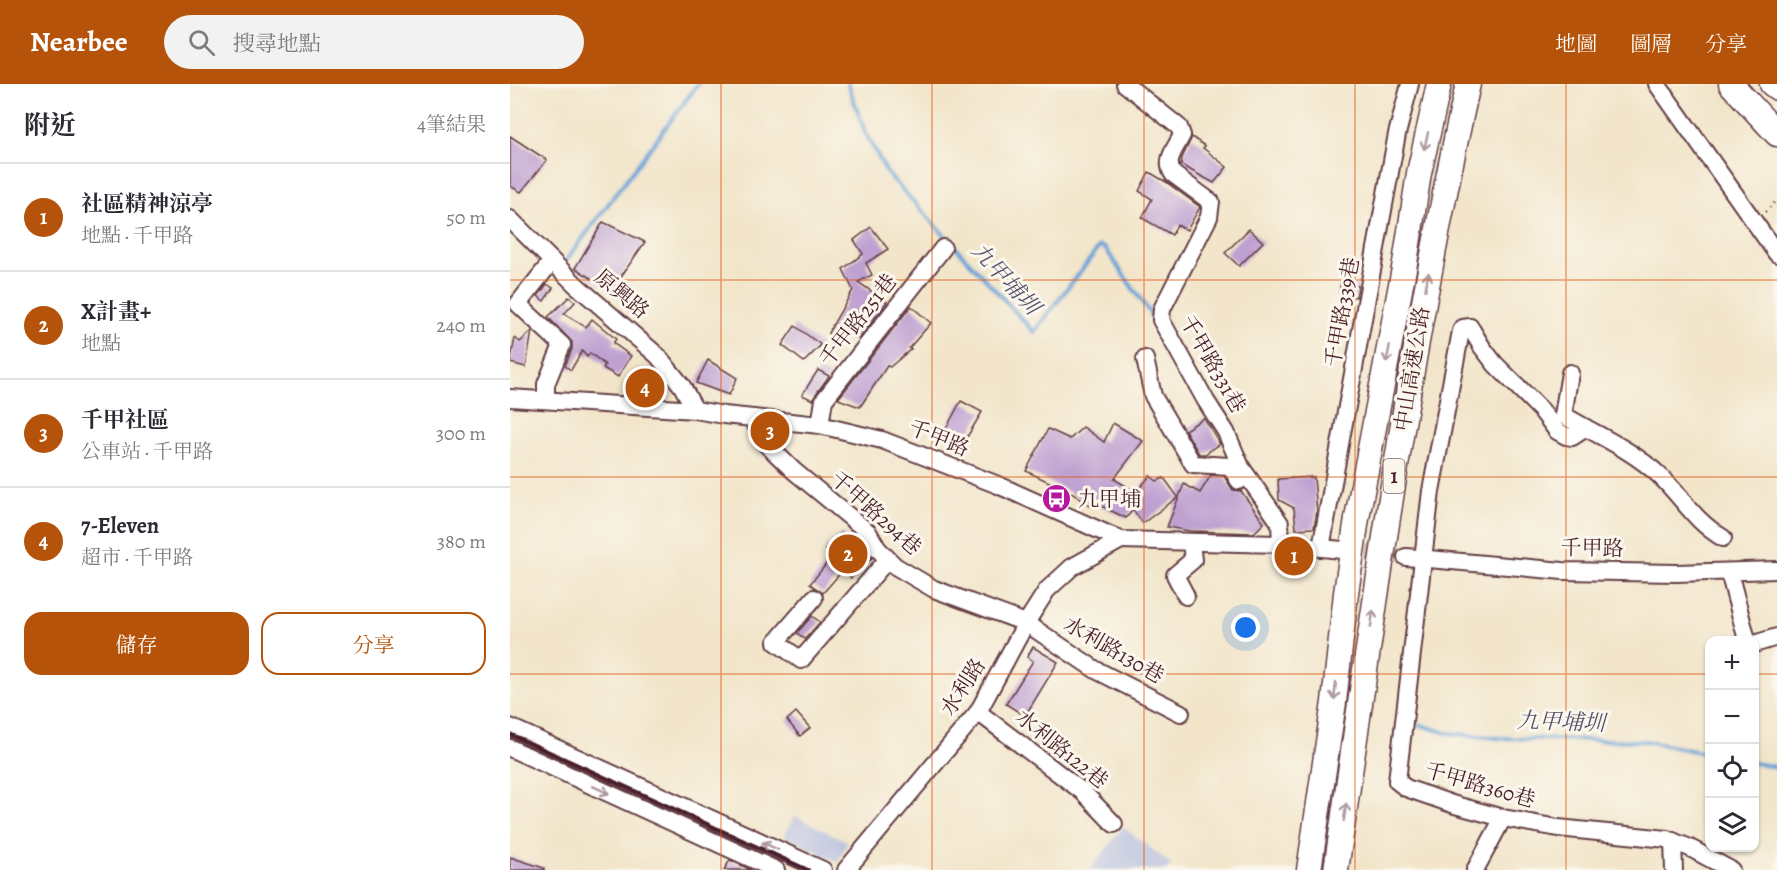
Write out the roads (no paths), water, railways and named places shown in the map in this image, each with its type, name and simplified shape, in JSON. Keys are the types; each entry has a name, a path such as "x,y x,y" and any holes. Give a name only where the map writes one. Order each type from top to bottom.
{"highway":[{"name":"中山高速公路","path":"1309,870 1334,702 1357,518 1405,263 1419,173 1439,84"},
{"name":"中山高速公路","path":"1336,870 1376,590 1418,333 1468,84"},
{"path":"1731,84 1777,134"},
{"path":"1749,84 1777,111"},
{"path":"1772,84 1777,88"}],"street":[{"name":"千甲路331巷","path":"1125,84 1179,127 1182,135 1170,158 1170,169 1173,174 1211,202 1209,217 1162,309 1161,320 1226,432 1241,467 1280,523 1281,544"},
{"name":"千甲路339巷","path":"1321,548 1397,134 1410,84"},
{"path":"1657,84 1777,254"},
{"name":"原興路","path":"510,219 576,285 658,356 682,386 695,410"},
{"name":"千甲路251巷","path":"820,425 824,400 943,248"},
{"path":"546,400 546,384 562,345 518,304 552,261"},
{"path":"1424,559 1431,491 1463,328 1470,327 1495,364 1541,410 1557,431 1572,437 1586,428"},
{"path":"1145,359 1153,396 1193,464 1230,466 1281,544"},
{"path":"1570,373 1563,415 1643,462 1661,477 1695,518 1708,530 1723,538"},
{"name":"千甲路","path":"510,398 695,410 724,416 820,425 882,440 998,485 1121,540 1281,544 1342,550"},
{"name":"千甲路294巷","path":"753,418 762,440 794,471 868,532 887,560 934,590 1026,623"},
{"name":"水利路","path":"846,870 978,712 1026,623 1047,590 1087,558 1121,540"},
{"path":"1186,596 1175,575 1193,560 1191,542"},
{"name":"千甲路","path":"1406,557 1563,571 1676,573 1777,570"},
{"name":"千甲路360巷","path":"1424,559 1397,781 1406,788 1503,818 1558,828 1639,835 1672,841 1731,870"},
{"path":"814,598 776,642 801,660 887,560"},
{"path":"1729,572 1746,636"},
{"name":"水利路130巷","path":"1026,623 1096,670 1181,713"},
{"path":"1759,643 1777,638"},
{"name":"水利路122巷","path":"978,712 1083,792 1114,824"},
{"path":"510,727 823,870"},
{"path":"527,755 536,749 534,738"},
{"path":"510,748 776,870"},
{"path":"569,775 569,764 576,757"},
{"path":"676,824 685,817 684,807"},
{"path":"1475,870 1503,818"},
{"path":"724,845 723,834 731,828"},
{"path":"1672,841 1674,870"}],"waterway":[{"name":"九甲埔圳","path":"565,262 698,84"},
{"name":"九甲埔圳","path":"848,84 865,132 887,173 1034,332 1100,246 1105,248 1154,319"},
{"name":"九甲埔圳","path":"1411,722 1447,733 1498,738 1645,741 1705,753"},
{"name":"九甲埔圳","path":"1759,764 1777,767"}],"tunnel":[{"path":"1343,550 1406,557"}],"railway":[{"path":"510,734 808,870"}],"place":[{"name":"7-Eleven","path":"645,388"},
{"name":"千甲社區","path":"770,431"},
{"name":"九甲埔","path":"1057,499"},
{"name":"X計畫+","path":"848,554"},
{"name":"社區精神涼亭","path":"1294,556"}]}
